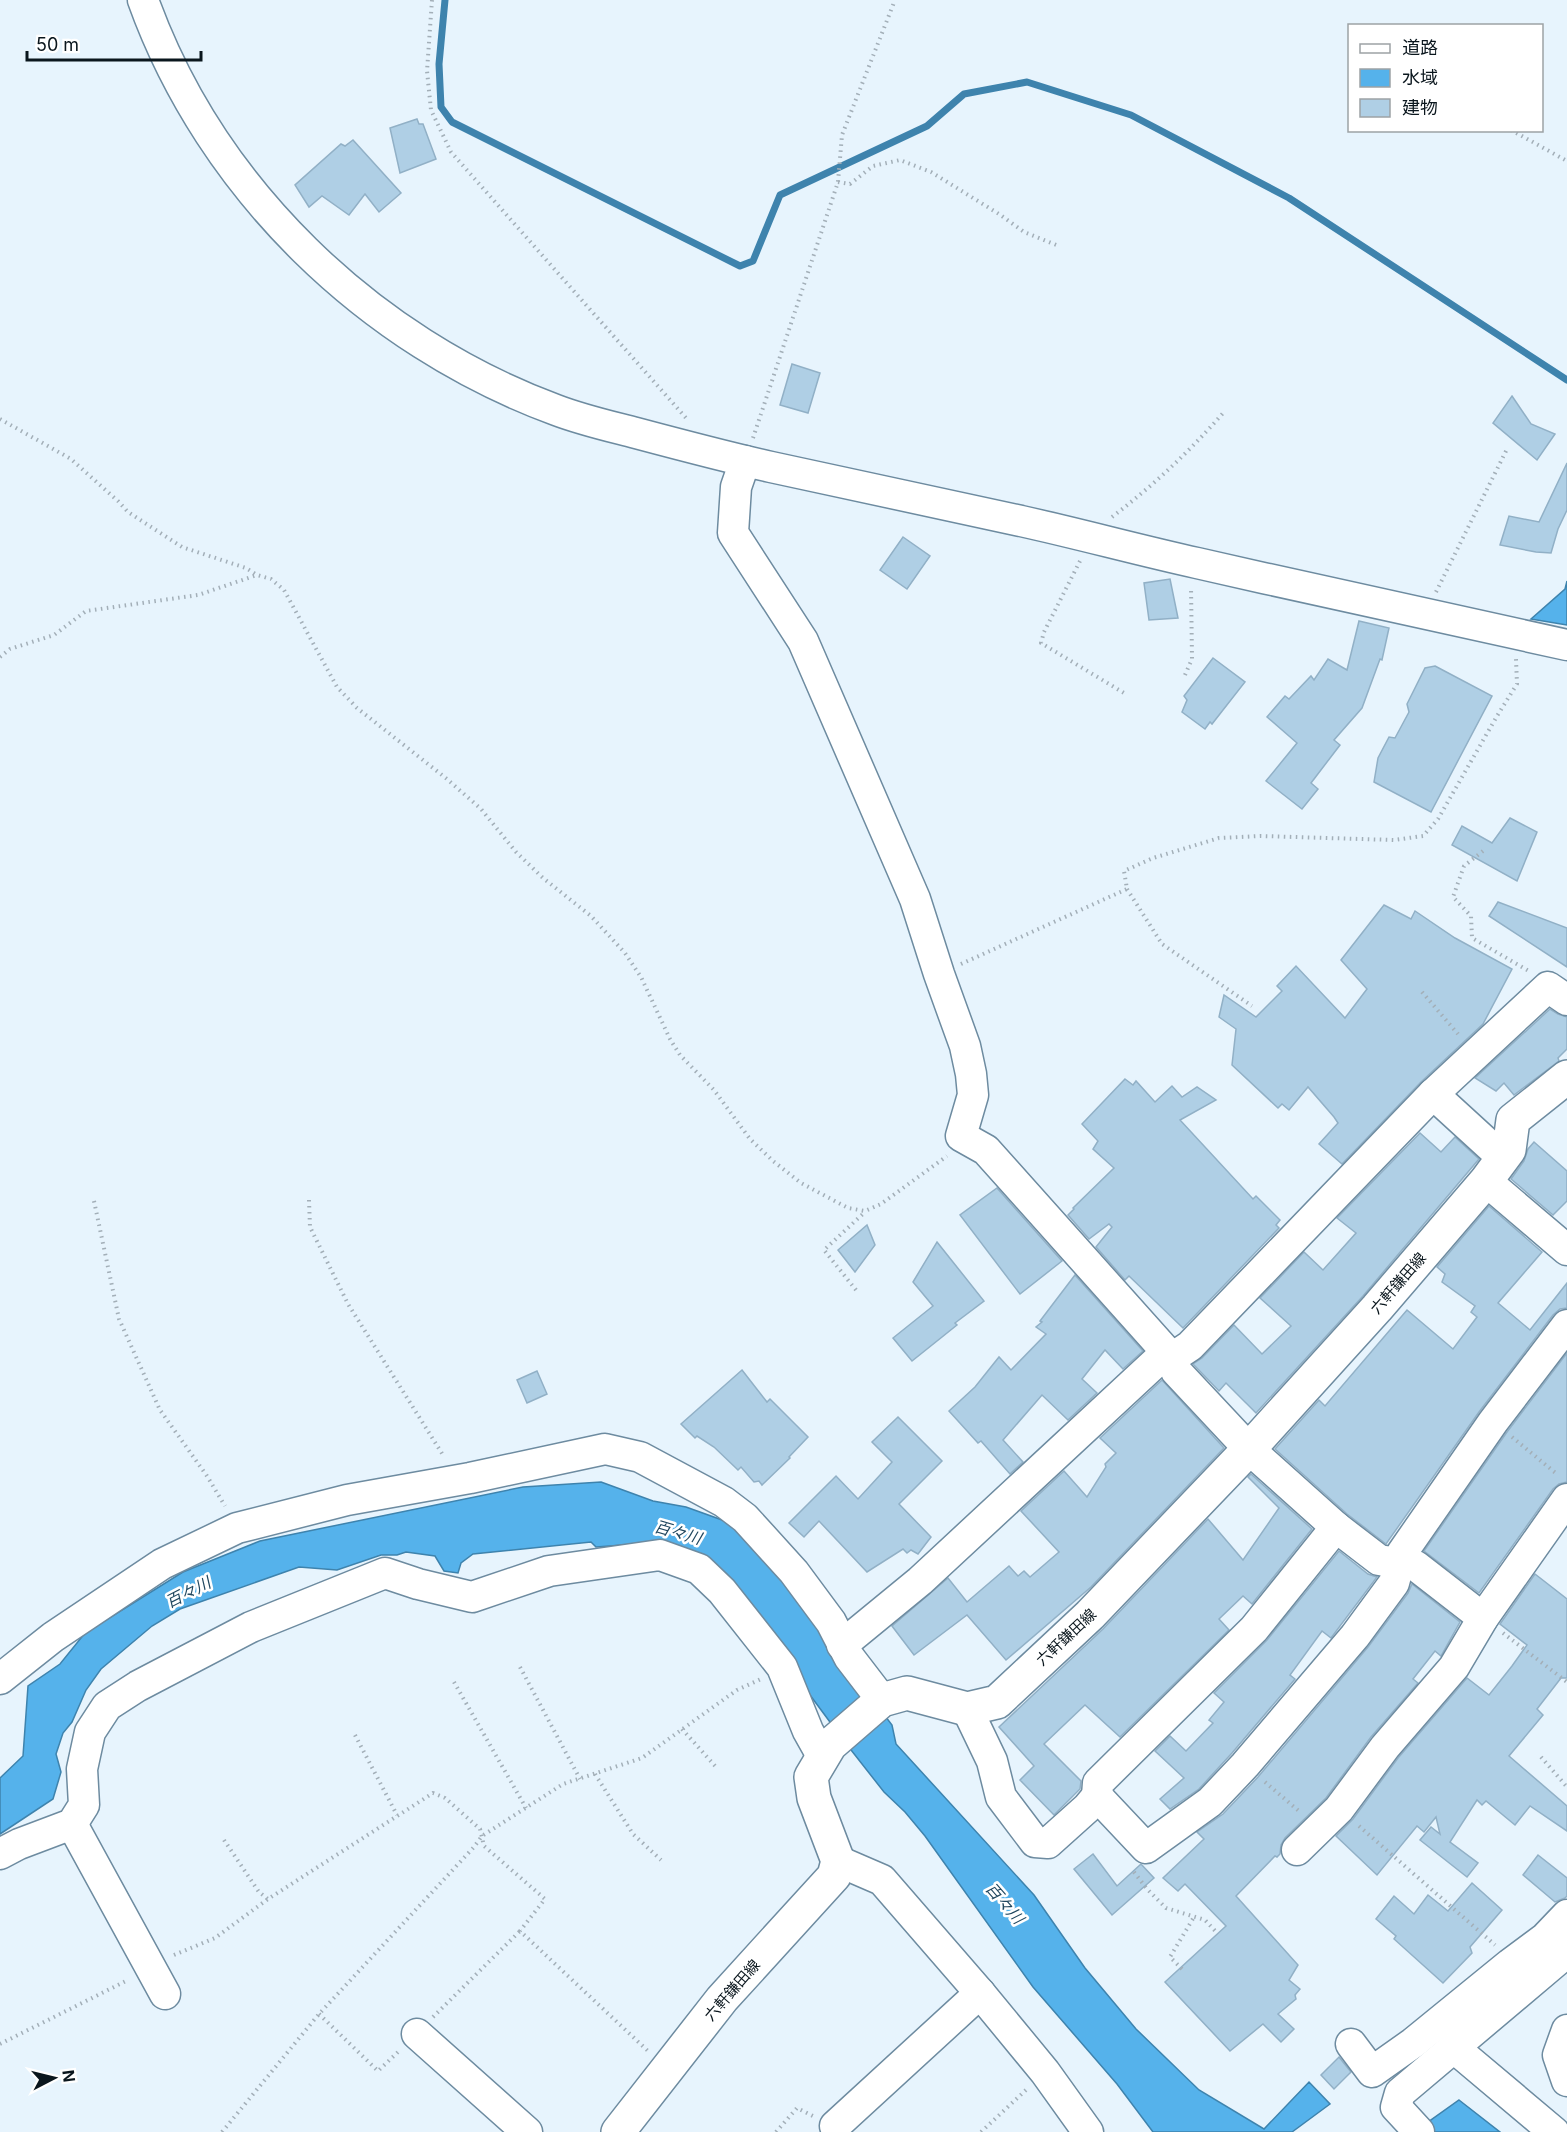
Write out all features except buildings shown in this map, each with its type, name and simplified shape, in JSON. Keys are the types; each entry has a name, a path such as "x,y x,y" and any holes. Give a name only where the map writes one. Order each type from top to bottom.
{"main road":[{"name":"六軒鎌田線","path":"618,2132 722,1999 834,1876 838,1861 813,1798 811,1777 826,1750 882,1700 907,1693 967,1709 997,1702 1090,1615 1248,1449 1377,1308 1495,1170 1509,1150 1513,1120 1567,1077"}],"street":[{"path":"143,0 159,41 192,106 214,141 275,219 306,251 366,305 461,367 516,393 585,420 745,461 1094,537 1192,562 1567,645"},
{"path":"745,461 736,487 734,533 803,641 915,899 965,1046 971,1074 973,1095 961,1136 986,1150 1172,1358 1176,1371 1248,1449 1336,1527 1379,1560 1416,1566 1483,1618"},
{"path":"842,1645 920,1581 1157,1361 1172,1358 1190,1346 1433,1094 1478,1053 1557,993"},
{"path":"1433,1094 1495,1170 1567,1250"},
{"path":"1097,1796 1146,1848 1210,1802 1245,1766 1355,1636 1394,1583 1402,1553 1493,1422 1567,1325"},
{"path":"0,1679 53,1637 162,1564 237,1527 347,1500 470,1478 605,1449 640,1458 724,1502 745,1518 787,1564 819,1605 831,1622 842,1645 882,1700"},
{"path":"1297,1850 1329,1818 1385,1747 1454,1667 1483,1618 1567,1499"},
{"path":"967,1709 992,1761 1001,1797 1035,1842 1048,1843 1097,1796 1098,1783 1254,1629 1336,1527"},
{"path":"0,1854 19,1844 72,1824 84,1805 82,1769 90,1732 107,1706 138,1686 251,1627 385,1573 418,1584 472,1597 549,1570 660,1555 699,1569 722,1591 782,1667 808,1731 826,1750"},
{"path":"72,1824 165,1994"},
{"path":"838,1861 882,1880 980,1993 1045,2073 1088,2132"},
{"path":"1351,2044 1372,2072 1413,2043 1545,1938 1567,1915"},
{"path":"1419,2132 1396,2107 1400,2093 1567,1952"},
{"path":"835,2126 980,1993"},
{"path":"1567,2030 1558,2055 1567,2081"},
{"path":"417,2034 527,2132"},
{"path":"1453,2047 1554,2132"}],"path":[{"path":"432,0 427,70 431,110 451,152 698,432 700,450"},
{"path":"745,461 838,181 842,135 895,0"},
{"path":"1515,132 1567,161"},
{"path":"838,181 850,184 873,166 900,160 930,172 1024,232 1059,246"},
{"path":"0,419 71,459 128,512 182,547 246,568 257,575 271,579 284,590 337,687 357,708 482,809 516,852 543,878 591,916 625,953 641,977 680,1055 714,1090 750,1139 801,1183 848,1208 865,1211"},
{"path":"1425,614 1507,449"},
{"path":"1185,675 1192,659 1192,562"},
{"path":"0,657 10,650 54,635 86,611 198,595 257,575"},
{"path":"1252,1006 1162,944 1127,890 1124,872 1153,858 1219,838 1261,836 1394,840 1424,836 1438,819 1517,684 1516,650 1510,632"},
{"path":"1483,851 1464,866 1453,897 1471,916 1472,938 1542,979 1557,993"},
{"path":"939,974 1127,890"},
{"path":"1422,992 1470,1047 1478,1053"},
{"path":"856,1290 824,1250 865,1211 881,1204 952,1152 961,1136"},
{"path":"309,1200 310,1227 348,1304 443,1455 466,1468 470,1478"},
{"path":"94,1201 119,1319 160,1410 207,1476 237,1527"},
{"path":"1493,1422 1567,1482"},
{"path":"1483,1618 1567,1682"},
{"path":"520,1667 580,1779"},
{"path":"222,2132 319,2014 482,1836 563,1784 642,1758 736,1690 773,1674 782,1667"},
{"path":"454,1682 526,1808"},
{"path":"682,1729 717,1767"},
{"path":"355,1735 397,1815"},
{"path":"1541,1757 1567,1787"},
{"path":"1245,1766 1329,1818 1514,1962"},
{"path":"595,1774 633,1834 661,1860"},
{"path":"0,2037 1,2043 150,1966 215,1938 267,1899 433,1792 445,1798 480,1829 484,1846 545,1899 520,1931 668,2070"},
{"path":"224,1840 259,1892 267,1899"},
{"path":"1134,1871 1147,1889 1166,1908 1205,1920 1218,1934"},
{"path":"1182,1970 1170,1957 1194,1917"},
{"path":"981,2132 1045,2073"},
{"path":"776,2132 797,2108 835,2126"}],"water":[{"path":"1567,581 1567,625 1531,619 1565,589"},
{"name":"百々川","path":"601,1482 653,1501 686,1507 736,1525 768,1562 892,1725 896,1744 1034,1895 1085,1968 1136,2029 1199,2090 1264,2129 1309,2082 1330,2104 1292,2132 1153,2132 1117,2084 1033,1987 925,1836 884,1792 844,1741 810,1695 789,1653 649,1543 596,1547 591,1542 473,1554 461,1563 458,1573 444,1571 435,1556 406,1552 397,1555 381,1555 337,1570 299,1567 180,1609 152,1626 101,1669 86,1690 72,1722 63,1733 56,1754 61,1772 53,1799 0,1834 0,1778 23,1756 28,1686 60,1664 85,1633 183,1572 260,1541 523,1487"},
{"path":"1459,2100 1500,2132 1414,2132"}],"waterway":[{"path":"445,0 439,64 441,107 452,122 740,266 753,261 780,195 927,126 964,94 1027,82 1131,115 1289,198 1567,380"}]}
